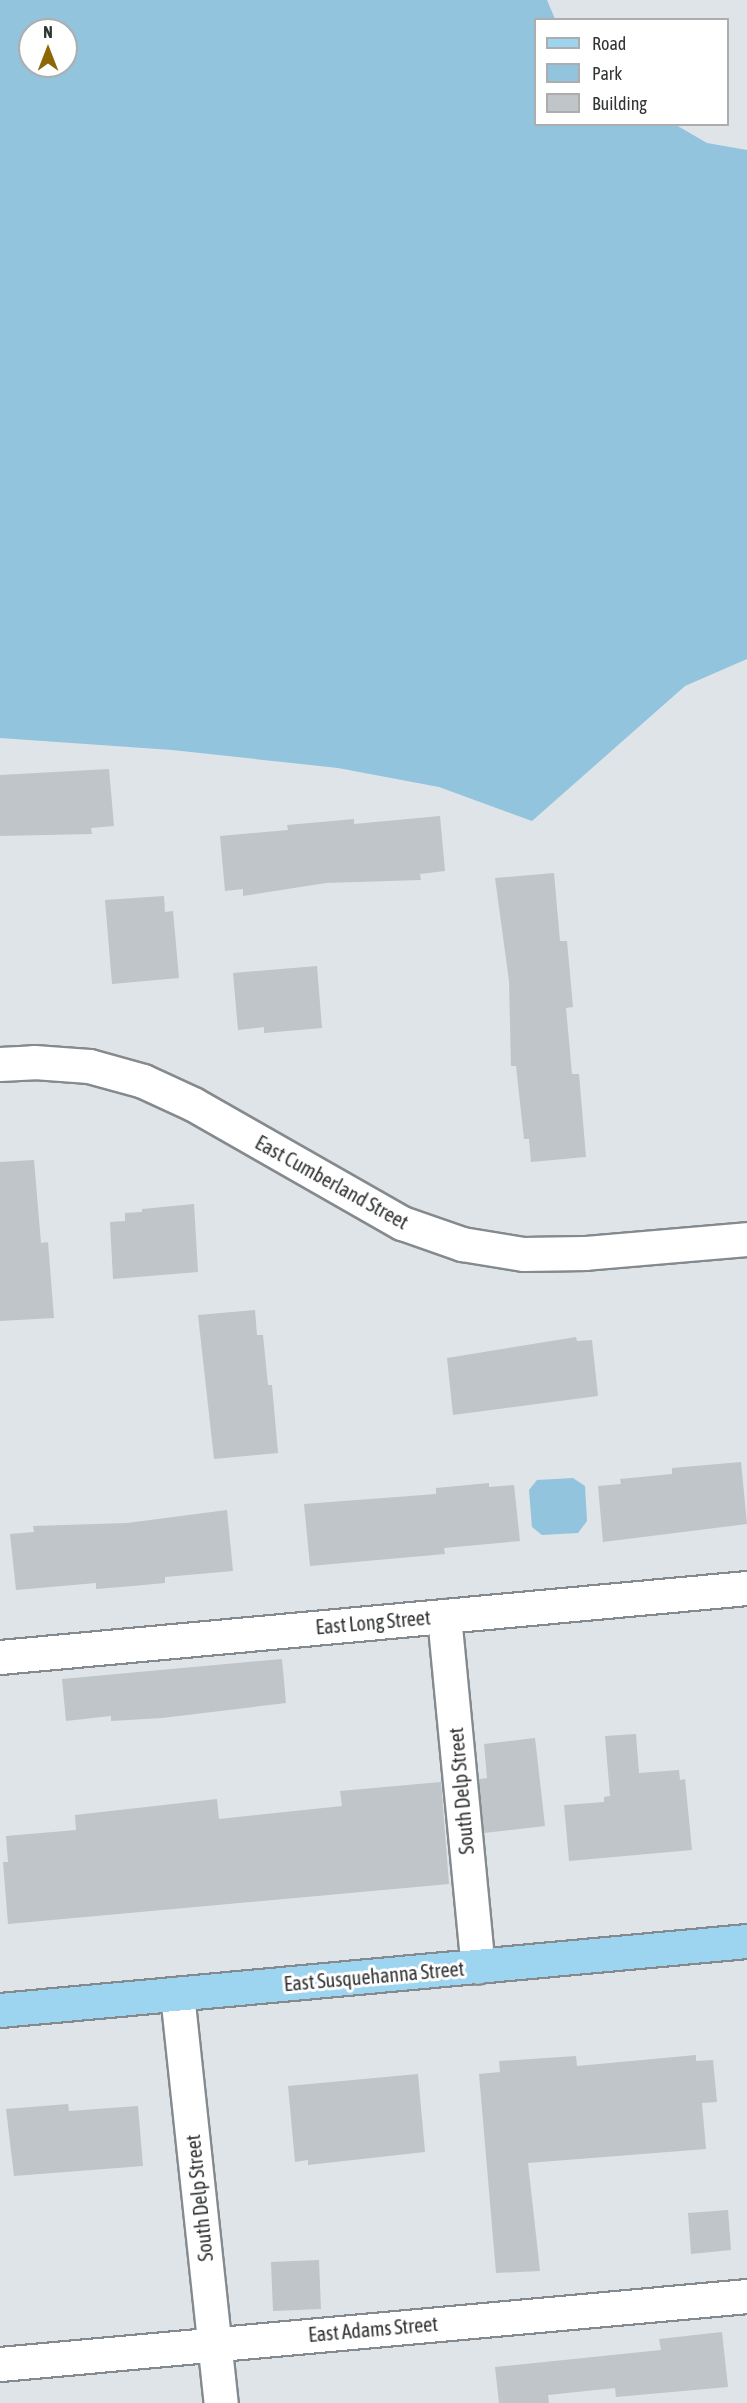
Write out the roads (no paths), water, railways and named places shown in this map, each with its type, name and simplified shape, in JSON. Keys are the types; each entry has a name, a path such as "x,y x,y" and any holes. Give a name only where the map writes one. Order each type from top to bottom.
{"main road":[{"name":"East Susquehanna Street","path":"0,2010 747,1941"}],"street":[{"name":"East Cumberland Street","path":"0,1065 34,1062 89,1066 143,1081 193,1104 402,1224 462,1244 523,1254 585,1253 747,1239"},
{"name":"East Long Street","path":"0,1657 747,1588"},
{"name":"South Delp Street","path":"444,1616 478,1966"},
{"name":"South Delp Street","path":"177,1994 221,2403"},
{"name":"East Adams Street","path":"0,2364 747,2296"}]}
